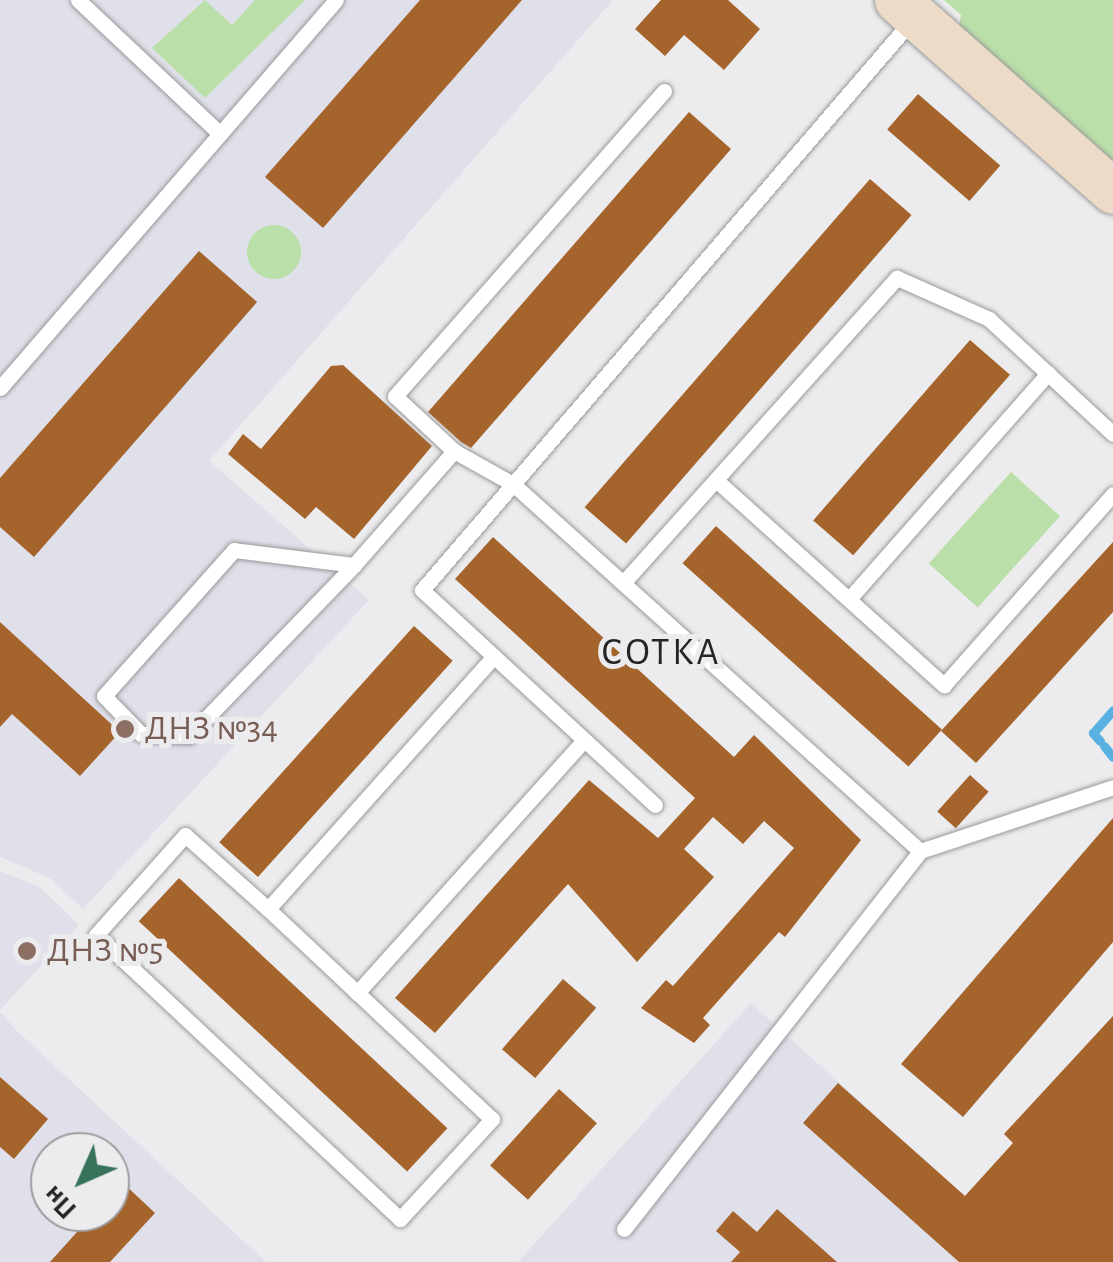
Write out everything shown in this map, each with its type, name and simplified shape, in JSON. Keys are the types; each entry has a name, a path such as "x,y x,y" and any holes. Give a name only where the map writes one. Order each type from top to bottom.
{"main road":[{"path":"907,8 1113,192"}],"lane":[{"path":"78,0 220,134"},
{"path":"0,388 336,0"},
{"path":"656,805 422,590 907,8"},
{"path":"664,91 395,396 454,451 513,484 920,851"},
{"path":"623,583 897,278 989,319 1113,434"},
{"path":"849,599 1048,374"},
{"path":"354,565 234,550 104,696 141,734 190,736 354,565 454,451"},
{"path":"716,480 944,685 1113,494"},
{"path":"268,909 494,656"},
{"path":"358,993 584,740"},
{"path":"624,1229 920,851 1113,788"},
{"path":"186,835 268,909 492,1119 400,1219 96,935 186,835"}],"shaded area":[{"path":"0,0 613,0 209,461 369,600 83,909 50,878 0,857"},
{"name":"ДНЗ №5","path":"0,871 40,887 79,925 0,1010"},
{"path":"751,1003 980,1210 1113,1262 518,1262"},
{"path":"0,1012 126,1132 30,1132 30,1232 130,1232 130,1136 266,1262 0,1262"}],"green space":[{"path":"205,0 232,25 255,0 305,0 205,98 152,48"},
{"path":"944,0 1113,0 1113,163 959,28 961,15"},
{"path":"274,225 293,233 301,252 293,271 274,279 255,271 247,252 255,233"},
{"path":"1011,472 1060,516 978,608 929,563"}],"building":[{"path":"420,0 522,0 323,228 265,177"},
{"path":"661,0 728,0 760,29 724,70 684,35 665,56 635,29"},
{"path":"918,94 1000,166 969,201 887,129"},
{"path":"689,112 731,149 471,448 461,442 428,412"},
{"path":"870,179 912,215 626,543 585,507"},
{"path":"199,251 257,302 34,557 0,527 0,478"},
{"path":"970,340 1010,375 853,555 813,520"},
{"path":"343,365 432,446 354,539 316,507 305,519 228,454 243,434 261,449 331,366"},
{"path":"716,526 942,729 908,767 683,563"},
{"path":"493,537 734,757 754,735 861,840 785,937 779,932 703,1018 710,1025 694,1043 641,1008 666,980 673,986 794,848 764,821 743,844 713,817 684,849 714,877 637,962 568,884 435,1033 395,998 589,780 658,838 695,798 455,579"},
{"path":"1113,542 1113,612 976,763 941,731"},
{"path":"0,622 120,732 80,776 12,714 0,727"},
{"path":"414,626 453,661 258,877 219,842"},
{"path":"970,775 989,792 956,828 937,811"},
{"path":"1113,818 1113,942 963,1117 901,1064"},
{"path":"179,878 447,1128 407,1171 139,921"},
{"path":"563,979 596,1008 535,1078 502,1049"},
{"path":"1113,1016 1113,1262 959,1262 803,1123 838,1083 965,1196 1013,1143 1004,1134"},
{"path":"0,1077 48,1119 37,1132 30,1132 30,1140 14,1159 0,1147"},
{"path":"559,1089 597,1123 528,1200 490,1166"},
{"path":"130,1190 155,1213 110,1262 50,1262 77,1232 130,1232"},
{"path":"777,1209 837,1262 731,1262 740,1252 716,1231 733,1211 757,1232"}],"waterway":[{"path":"1100,741 1093,733 1113,710"},
{"path":"1104,746 1113,757"}],"place":[{"name":"ДНЗ №34","path":"125,729"},
{"name":"ДНЗ №5","path":"27,951"}],"district":[{"name":"СОТКА","path":"661,654"}]}
